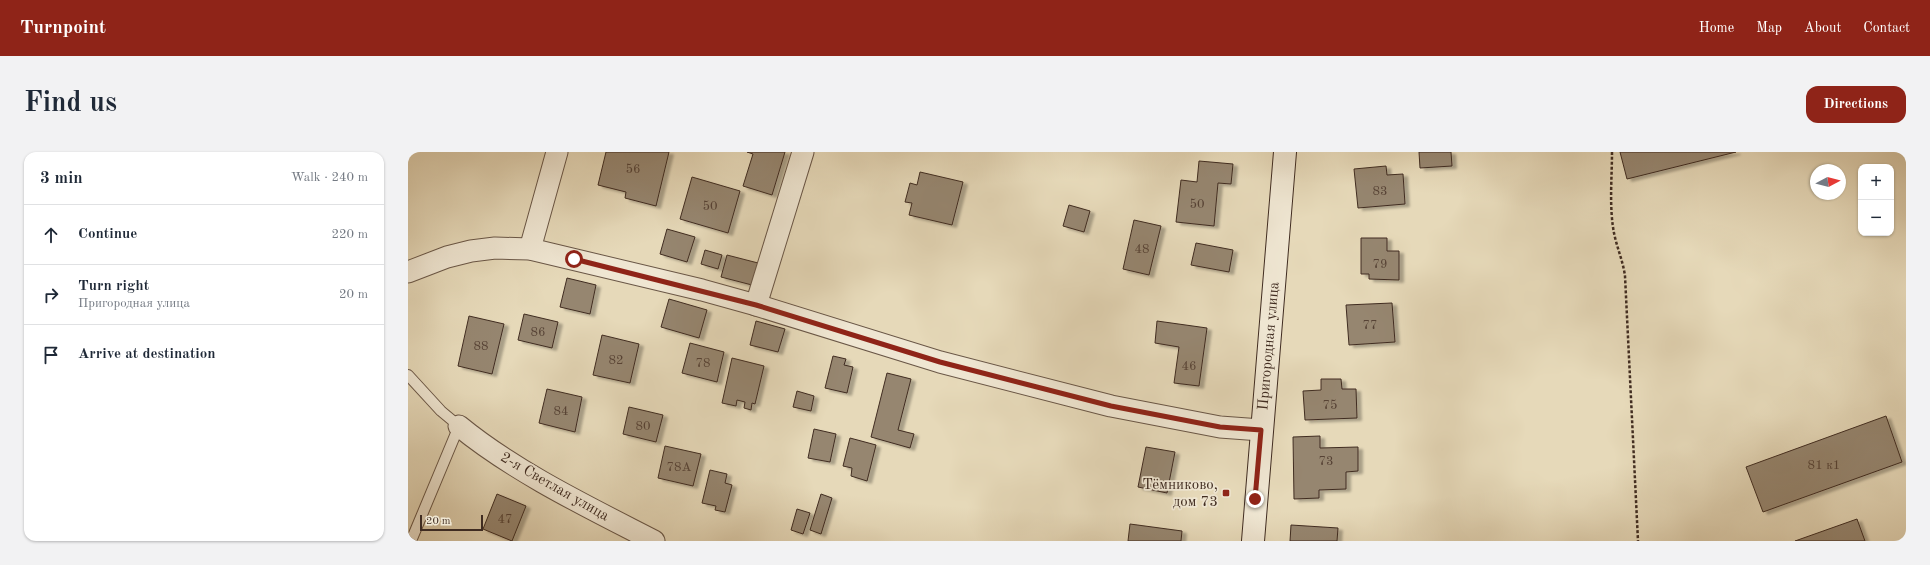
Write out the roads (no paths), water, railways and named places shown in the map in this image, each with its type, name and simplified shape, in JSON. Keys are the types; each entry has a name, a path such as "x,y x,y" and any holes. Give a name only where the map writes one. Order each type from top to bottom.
{"street":[{"path":"530,250 557,152"},
{"path":"756,305 803,152"},
{"name":"Пригородная улица","path":"1253,541 1285,152"},
{"path":"408,272 447,257 472,252 495,248 530,250 702,290 756,305 940,362 1111,406 1220,427 1261,430"},
{"name":"2-я Светлая улица","path":"459,426 506,459 577,501 652,540"}],"lane":[{"path":"408,375 441,411 459,426 412,541"}],"place":[{"name":"Тёмниково, дом 73","path":"1226,493"}]}
